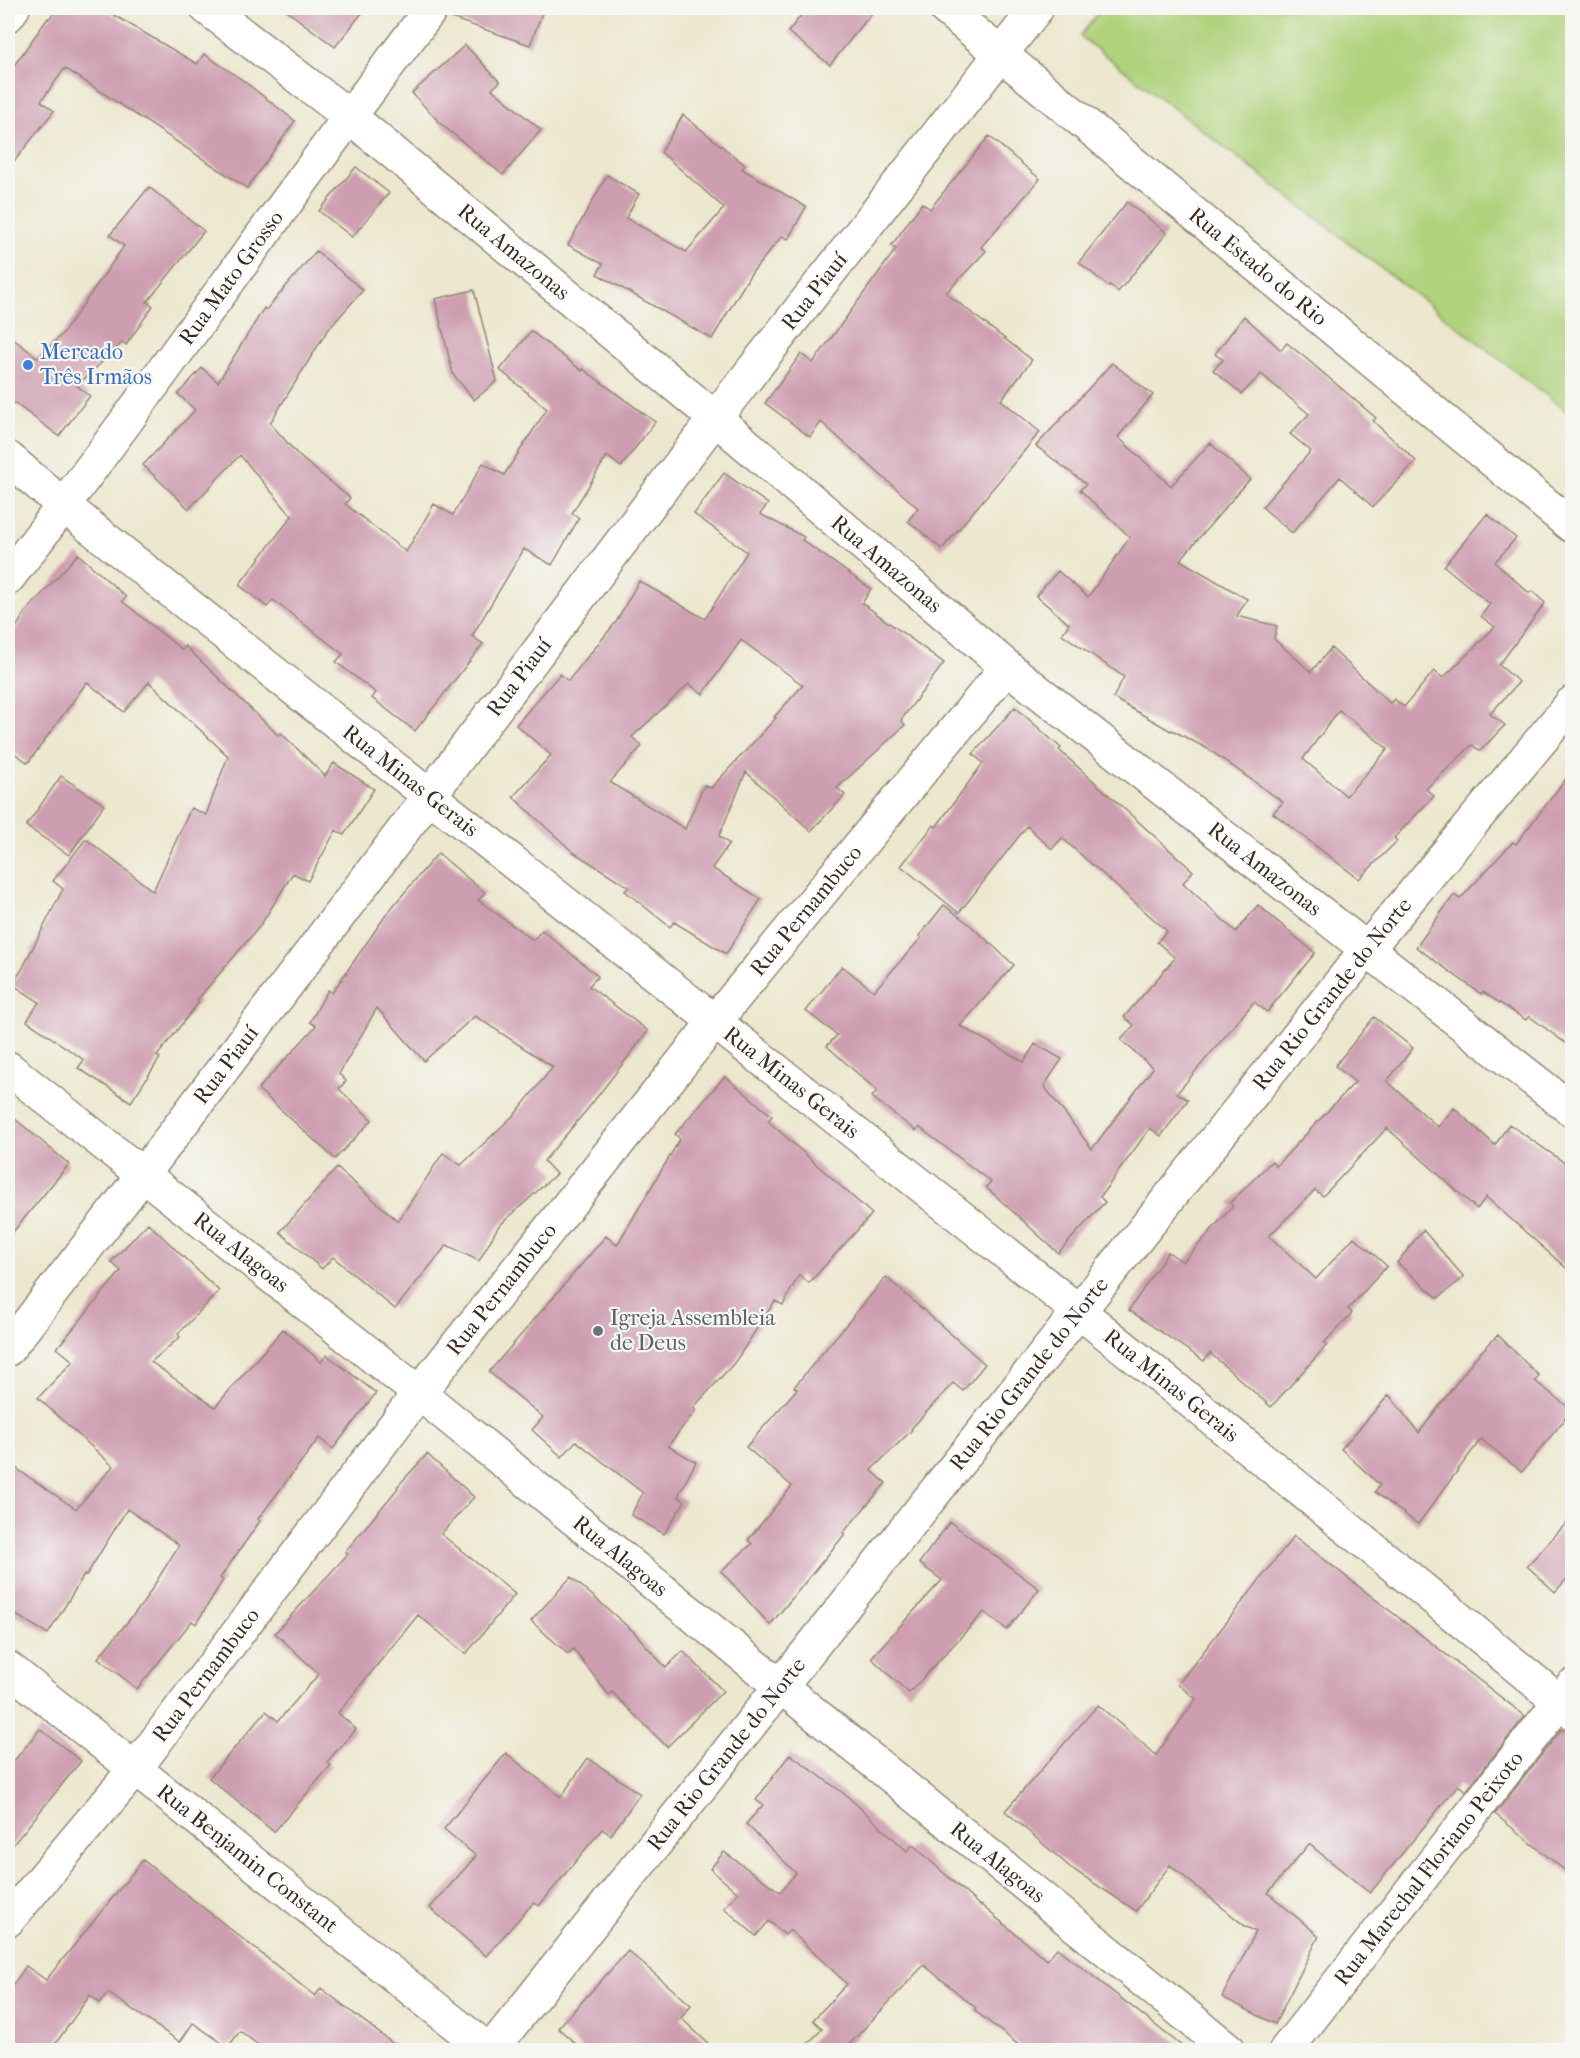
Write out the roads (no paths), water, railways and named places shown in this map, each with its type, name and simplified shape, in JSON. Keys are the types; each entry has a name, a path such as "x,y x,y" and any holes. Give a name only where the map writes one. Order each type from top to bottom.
{"street":[{"path":"8,15 13,8"},
{"name":"Rua Amazonas","path":"207,8 349,116 715,418 1007,667 1572,1110"},
{"name":"Rua Mato Grosso","path":"8,578 64,506 349,116 432,8"},
{"name":"Rua Estado do Rio","path":"945,8 1572,526"},
{"name":"Rua Piauí","path":"8,1349 142,1176 715,418 1037,8"},
{"name":"Rua Minas Gerais","path":"8,458 64,506 1568,1700"},
{"name":"Rua Pernambuco","path":"8,1920 135,1768 419,1393 715,1021 1007,667"},
{"name":"Rua Rio Grande do Norte","path":"490,2050 1368,948 1572,703"},
{"name":"Rua Alagoas","path":"8,1068 419,1393 1229,2050"},
{"name":"Rua Benjamin Constant","path":"8,1668 490,2050"},
{"name":"Rua Marechal Floriano Peixoto","path":"1286,2050 1568,1700"}],"place":[{"name":"Mercado Três Irmãos","path":"28,365"},
{"name":"Igreja Assembleia de Deus","path":"598,1331"}]}
